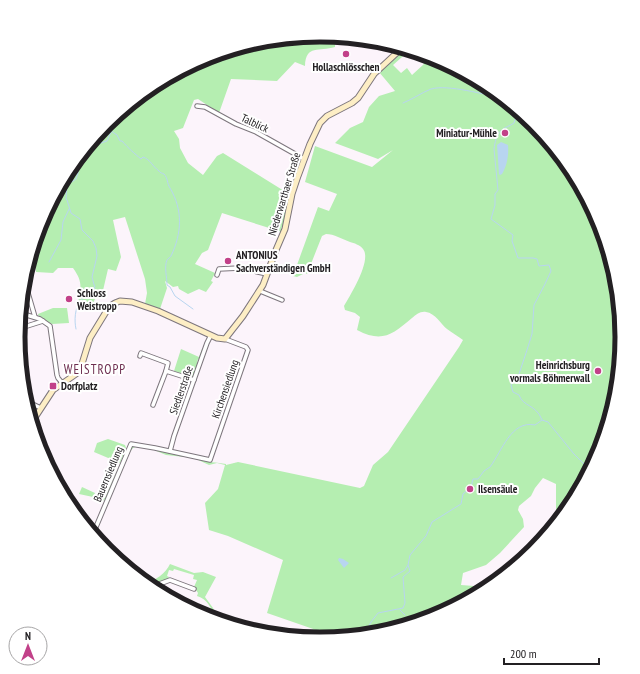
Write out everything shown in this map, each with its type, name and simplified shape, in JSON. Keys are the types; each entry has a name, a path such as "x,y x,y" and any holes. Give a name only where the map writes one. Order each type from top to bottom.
{"street":[{"name":"Niederwarthaer Straße","path":"225,339 260,291 268,274 285,229 292,194 304,159 320,123 327,116 356,100 374,74 397,52"},
{"name":"Talblick","path":"197,106 205,107 236,124 256,132 304,159"},
{"path":"216,275 219,269 238,268 268,274"},
{"path":"260,291 282,300"},
{"path":"29,295 35,317"},
{"path":"37,414 51,392 56,387 73,378 79,371 90,338 109,308 114,303 126,301 148,307 171,316 210,335 225,339"},
{"path":"26,315 35,317 50,326 57,375 63,384"},
{"path":"26,327 43,321"},
{"name":"Siedlerstraße","path":"170,451 210,335"},
{"name":"Kirchensiedlung","path":"170,451 210,460 248,350 246,347 225,339"},
{"path":"140,356 141,353 168,363 153,405"},
{"path":"166,370 194,380"},
{"path":"34,406 41,408"},
{"path":"34,406 37,414"},
{"name":"Bauernsiedlung","path":"95,528 131,444 170,451"},
{"path":"159,584 170,580 194,589"}],"green space":[{"path":"320,42 335,43 335,47 314,50 308,54 305,66 295,62 277,81 231,79 219,113 198,99 194,100 183,128 174,131 179,139 180,148 188,163 203,175 217,156 223,153 289,194 284,226 281,228 283,230 282,232 222,213 208,250 202,253 195,264 215,273 211,281 213,282 206,292 199,289 188,294 179,289 178,286 173,287 165,281 167,288 160,309 145,304 147,293 145,279 125,217 113,220 121,257 116,271 108,269 101,299 96,297 91,307 78,303 80,281 73,268 58,268 53,273 36,272 35,262 47,224 75,173 98,142 111,128 140,103 190,72 207,64 244,52 281,45"},
{"path":"400,53 405,55 393,65 401,73 407,68 412,75 424,64 420,60 450,72 484,92 515,115 542,142 554,157 585,207 593,224 605,261 612,298 615,337 609,395 593,450 575,485 558,511 556,510 556,484 543,478 531,496 519,506 518,510 523,519 524,527 500,553 486,565 463,573 461,585 476,587 433,610 396,622 359,629 319,632 267,613 283,560 228,536 209,530 205,503 218,489 225,465 217,463 209,465 194,458 166,455 151,449 226,464 226,465 238,462 360,488 364,486 373,465 388,452 459,347 463,340 447,329 432,314 426,312 418,314 392,333 386,335 373,336 357,330 360,317 355,313 345,310 344,306 363,269 365,254 360,246 326,234 322,236 307,274 305,273 297,277 293,276 318,207 329,211 337,194 305,182 315,146 372,167 393,150 378,159 335,143 350,128 363,122 369,107 379,96 395,91 379,72"},
{"path":"53,308 67,308 69,323 52,324 39,317 38,314"},
{"path":"181,349 199,357 203,349 200,359 198,359 193,377 174,371"},
{"path":"108,439 125,445 126,448 120,463 94,452 97,443"},
{"path":"137,446 130,452 97,530 95,529 130,448"},
{"path":"120,463 106,498 103,501 97,498 97,495 105,498"},
{"path":"82,487 95,493 93,497 79,494"},
{"path":"170,564 194,573 203,572 216,577 205,597 215,613 212,612 204,599 197,596 198,593 194,587 197,580 193,579 194,575 174,569 173,571 169,570 167,576 169,577 168,579 158,583 153,580 166,570"}],"water":[{"path":"501,142 508,145 508,152 505,167 500,175 497,145"},
{"path":"339,558 349,563 344,568 338,560"}],"waterway":[{"path":"403,103 431,89 438,88 467,90 488,95"},
{"path":"368,628 378,613 403,608 405,603 403,577 410,571 408,565 410,555 426,536 432,522 461,504 463,494 471,487 473,479 478,479 484,471 490,467 503,445 513,432 520,427 535,425 542,420 533,408 523,402 519,395 513,392 511,385 519,374 532,334 534,305 551,271 549,265 539,266 537,259 518,258 512,241 513,235 491,219 495,205 495,194 498,190 494,149 495,141 500,132 514,123 516,116"},
{"path":"96,145 107,141 114,125"},
{"path":"111,131 117,135 120,141 122,141 129,149 141,159 143,157 148,160 166,177 177,205 180,222 175,247 166,263 167,285 170,287 175,296 193,309"},
{"path":"68,184 76,179 79,168"},
{"path":"67,186 66,199 71,213 80,219 82,230 93,241 97,256 92,277 95,288 78,304 75,315 76,329"},
{"path":"49,262 61,240 63,222 69,209"},
{"path":"542,420 548,422 584,464 584,469"},
{"path":"391,578 405,570 408,565"},
{"path":"400,610 405,615"}],"place":[{"name":"Hollaschlösschen","path":"346,54"},
{"name":"Miniatur-Mühle","path":"505,133"},
{"name":"ANTONIUS Sachverständigen GmbH","path":"228,261"},
{"name":"Schloss Weistropp","path":"69,299"},
{"name":"Heinrichsburg vormals Böhmerwall","path":"598,371"},
{"name":"Dorfplatz","path":"53,386"},
{"name":"Ilsensäule","path":"470,489"}],"district":[{"name":"WEISTROPP","path":"95,369"}]}
